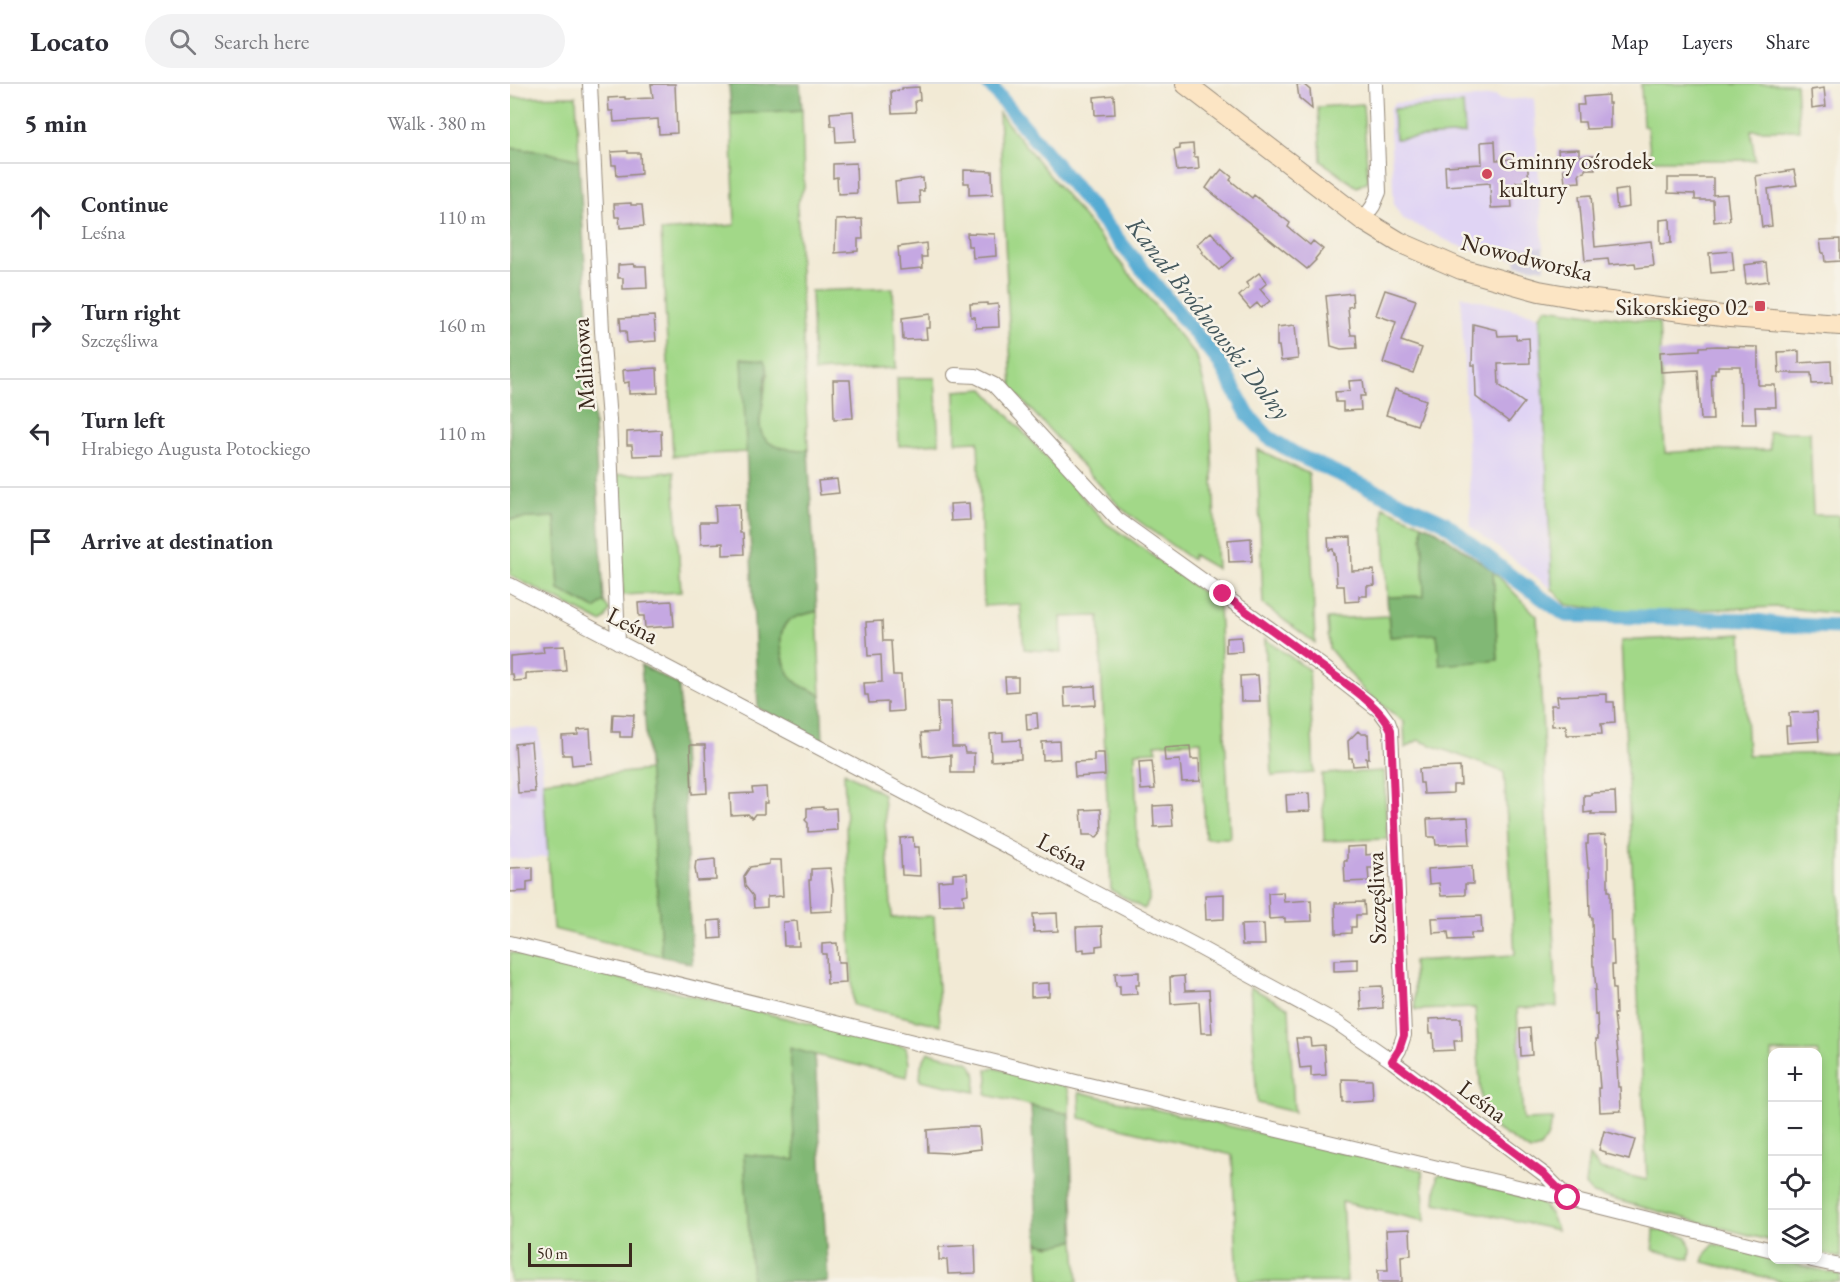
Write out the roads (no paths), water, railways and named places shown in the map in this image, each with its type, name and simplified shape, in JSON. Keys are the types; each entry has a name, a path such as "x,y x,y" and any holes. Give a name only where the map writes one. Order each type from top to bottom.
{"main road":[{"name":"Nowodworska","path":"1186,84 1364,220 1399,242 1440,261 1483,276 1539,291 1578,298 1730,317 1840,325"}],"street":[{"name":"Malinowa","path":"590,84 602,331 609,420 618,642"},
{"path":"1364,220 1379,192 1375,84"},
{"name":"Szczęśliwa","path":"955,375 976,376 994,385 1117,519 1322,666 1380,711 1388,722 1391,730 1404,1035 1392,1061"},
{"name":"Leśna","path":"510,585 1336,1022 1545,1175 1568,1198"},
{"path":"510,943 1076,1082 1568,1198 1768,1249"},
{"path":"1822,1262 1840,1266"}],"waterway":[{"name":"Kanał Bródnowski Dolny","path":"989,84 1220,363 1248,415 1268,437 1297,455 1444,522 1511,576 1566,615 1749,620 1783,625 1840,627"}],"place":[{"name":"Gminny ośrodek kultury","path":"1487,174"},
{"name":"Sikorskiego 02","path":"1760,306"}]}
